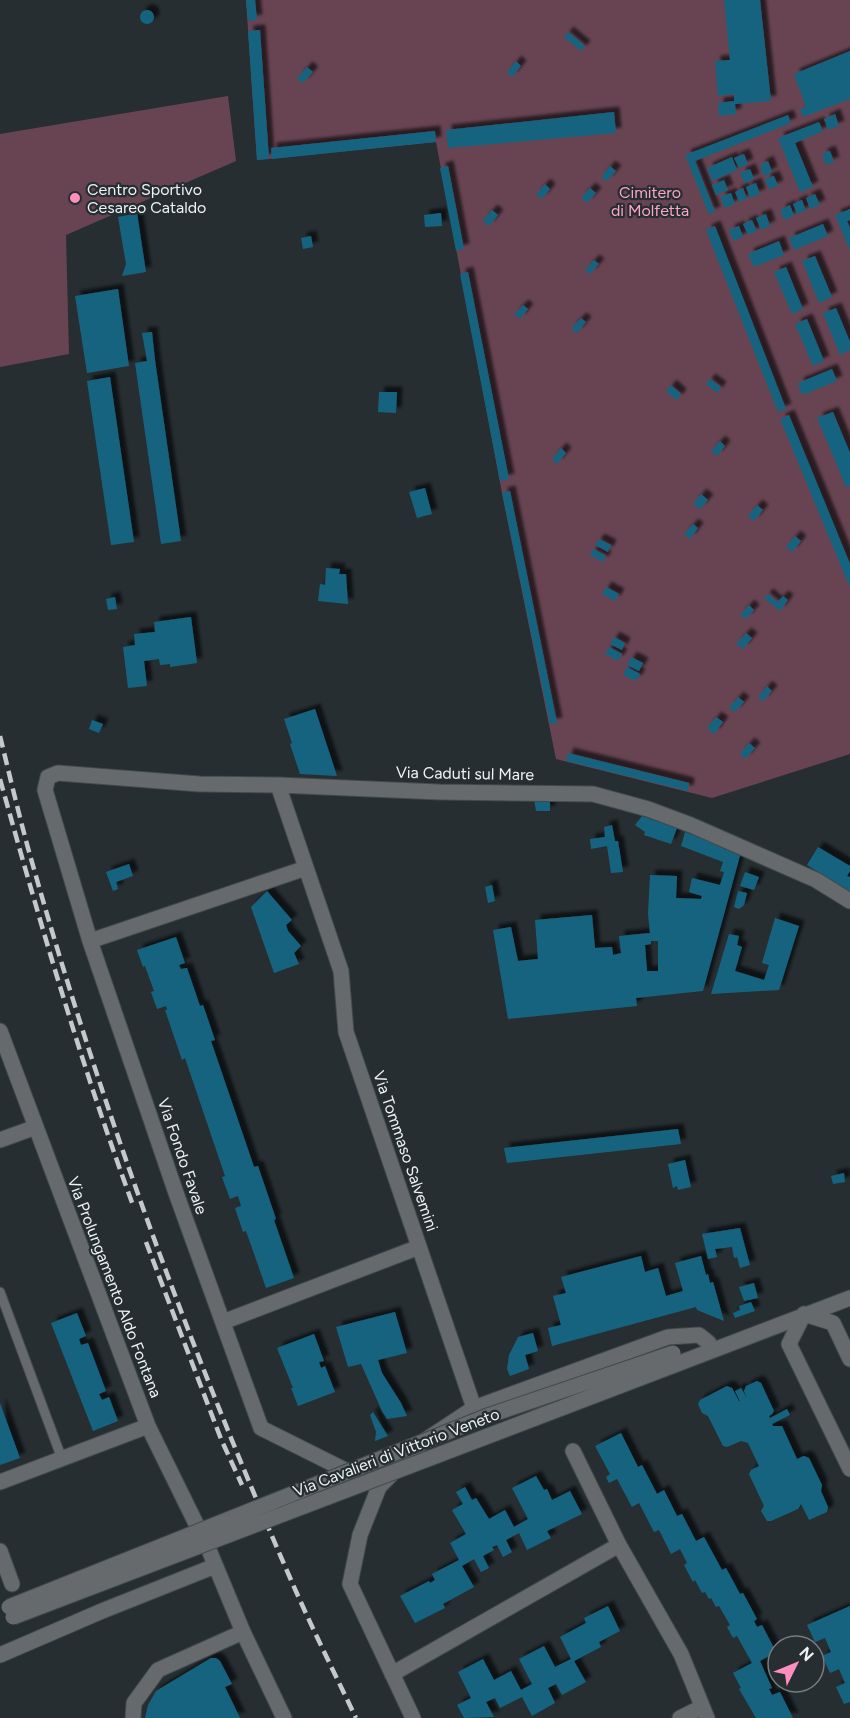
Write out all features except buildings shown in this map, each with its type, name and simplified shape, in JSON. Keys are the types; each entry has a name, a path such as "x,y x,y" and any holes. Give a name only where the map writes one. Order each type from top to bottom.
{"street":[{"name":"Via Caduti sul Mare","path":"58,773 200,784 439,792 593,794 648,809 691,825 816,880 850,900"},
{"name":"Via Fondo Favale","path":"58,773 48,777 45,790 90,941 176,1192 261,1428 380,1487"},
{"name":"Via Tommaso Salvemini","path":"278,785 341,971 346,1032 474,1408"},
{"path":"90,941 306,868"},
{"name":"Via Prolungamento Aldo Fontana","path":"0,1031 148,1426 209,1550 243,1632 284,1718"},
{"path":"0,1140 36,1127"},
{"path":"223,1322 420,1247"},
{"name":"Via Cavalieri di Vittorio Veneto","path":"6,1614 675,1359 850,1298"},
{"path":"850,1359 833,1323 804,1314 789,1344 850,1469"},
{"name":"Via Cavalieri di Vittorio Veneto","path":"675,1359 709,1343 804,1314"},
{"path":"413,1718 351,1584 360,1535 380,1487 424,1441 474,1408 668,1337 699,1335 709,1343"},
{"path":"0,1482 148,1426"},
{"path":"573,1451 619,1545 681,1654 704,1712 680,1718"},
{"path":"392,1674 619,1545"},
{"path":"0,1551 12,1584"},
{"path":"0,1654 215,1566"},
{"path":"133,1718 134,1703 158,1670 243,1632"}],"lane":[{"path":"0,1292 62,1459"}],"green space":[{"name":"Cimitero di Molfetta","path":"246,0 850,0 850,754 712,798 556,759 502,493 436,142 257,160"},
{"name":"Centro Sportivo Cesareo Cataldo","path":"228,96 236,161 66,235 69,354 0,367 0,134"}],"railway":[{"path":"0,736 28,848 55,941 147,1218 253,1490 299,1597 356,1718"},
{"path":"0,779 62,995 134,1208"},
{"path":"146,1242 221,1439 242,1485"}],"place":[{"name":"Centro Sportivo Cesareo Cataldo","path":"75,198"}]}
